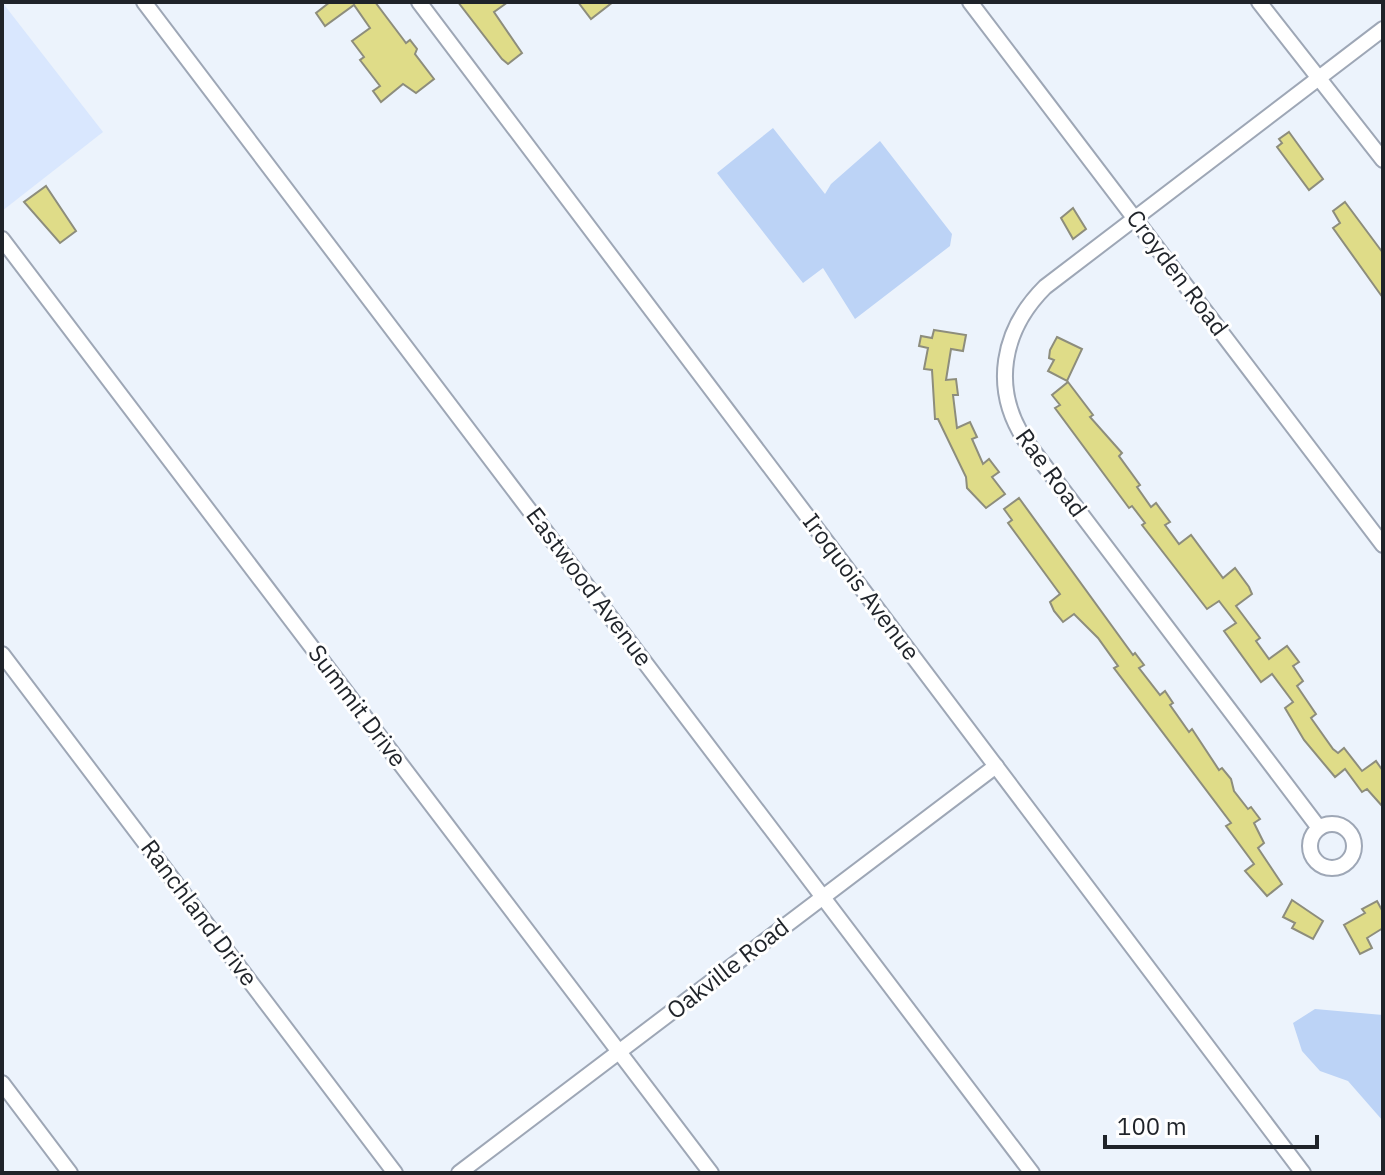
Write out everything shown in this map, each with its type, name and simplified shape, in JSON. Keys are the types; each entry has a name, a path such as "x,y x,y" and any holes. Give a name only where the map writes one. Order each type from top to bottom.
{"street":[{"name":"Eastwood Avenue","path":"144,2 1032,1173"},
{"name":"Iroquois Avenue","path":"419,2 1303,1173"},
{"name":"Croyden Road","path":"970,2 1383,545"},
{"path":"1259,2 1383,160"},
{"name":"Rae Road","path":"1319,828 1025,440 1006,398 1009,342 1027,305 1045,287 1383,29"},
{"name":"Summit Drive","path":"2,239 711,1173"},
{"name":"Ranchland Drive","path":"2,654 395,1173"},
{"name":"Oakville Road","path":"459,1173 996,766"},
{"path":"2,1083 70,1173"}],"shaded area":[{"path":"2,2 103,132 2,211"},
{"path":"773,128 825,194 831,184 880,141 952,234 950,246 855,319 823,268 803,283 717,173"},
{"path":"1315,1009 1383,1015 1383,1121 1348,1081 1320,1071 1302,1051 1293,1023"}],"building":[{"path":"330,2 375,2 406,43 410,40 417,49 415,54 434,79 416,93 403,84 381,102 373,91 380,86 360,60 364,57 352,41 370,28 354,5 325,26 316,13"},
{"path":"458,2 508,2 494,12 522,53 508,64"},
{"path":"578,2 613,2 591,19"},
{"path":"1289,132 1323,179 1309,190 1277,147 1282,143 1279,139"},
{"path":"46,186 76,231 60,243 24,202"},
{"path":"1345,202 1383,253 1383,298 1333,228 1340,223 1333,211"},
{"path":"1073,208 1086,229 1073,239 1061,218"},
{"path":"934,330 966,335 963,351 951,349 946,380 956,379 958,395 953,395 957,428 970,422 977,437 972,439 983,464 989,459 999,472 992,477 1005,494 986,508 967,488 966,477 938,419 935,419 932,370 924,369 928,348 919,346 921,336 932,338"},
{"path":"1057,337 1082,349 1067,381 1048,371 1054,360 1049,358 1050,350"},
{"path":"1068,382 1093,415 1090,417 1122,453 1119,456 1151,507 1156,503 1170,522 1165,525 1179,544 1191,535 1223,578 1235,568 1252,594 1236,606 1260,638 1256,641 1269,659 1287,646 1299,662 1293,666 1303,681 1297,686 1316,714 1311,718 1333,749 1338,753 1344,748 1362,771 1376,761 1383,771 1383,807 1367,789 1362,792 1345,769 1335,777 1304,740 1285,708 1293,702 1272,674 1261,682 1224,631 1236,623 1219,601 1207,609 1142,525 1145,523 1132,506 1129,508 1055,408 1060,405 1052,395"},
{"path":"1019,498 1133,655 1135,653 1144,665 1139,668 1160,695 1165,691 1173,703 1170,705 1189,732 1192,729 1219,770 1222,768 1231,779 1234,791 1260,819 1254,823 1264,843 1258,848 1282,884 1267,896 1245,871 1254,864 1226,826 1231,823 1114,668 1118,666 1098,638 1074,614 1063,622 1054,611 1050,602 1060,594 1008,523 1012,520 1004,509"},
{"path":"1292,900 1323,921 1313,939 1292,928 1295,923 1283,917"},
{"path":"1377,901 1383,912 1383,928 1367,938 1372,948 1360,954 1344,925 1365,913 1362,909"}]}
